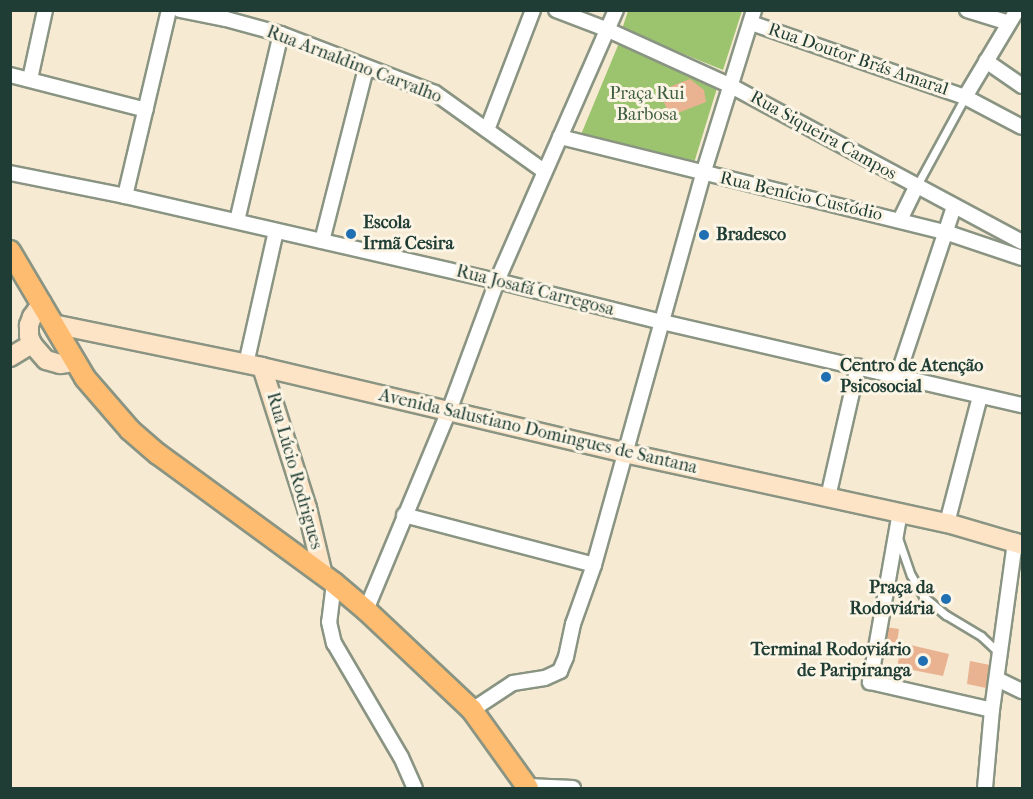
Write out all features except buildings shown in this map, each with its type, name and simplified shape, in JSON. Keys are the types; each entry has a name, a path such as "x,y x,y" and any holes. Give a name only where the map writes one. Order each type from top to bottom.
{"main road":[{"path":"10,250 74,362 106,404 137,436 329,579 366,610 472,710 527,788"}],"street":[{"path":"30,79 45,10"},
{"path":"125,196 169,10"},
{"name":"Rua Arnaldino Carvalho","path":"180,10 226,19 281,34 435,93 544,171"},
{"path":"487,129 533,10"},
{"name":"Rua Siqueira Campos","path":"556,10 608,30 730,86 1023,242"},
{"path":"366,610 449,411 497,281 616,10"},
{"path":"968,10 1009,23"},
{"path":"965,97 1017,10"},
{"path":"472,710 513,683 545,678 560,671 566,657 573,624 594,565 703,174 752,17"},
{"name":"Rua Doutor Brás Amaral","path":"752,17 965,97 1023,127"},
{"path":"237,221 281,34"},
{"path":"986,62 1023,86"},
{"path":"322,241 366,68"},
{"path":"10,75 146,110"},
{"name":"Rua Benício Custódio","path":"560,138 900,220 980,242 1023,258"},
{"name":"Rua Josafá Carregosa","path":"10,173 237,221 1023,405"},
{"path":"900,220 916,187"},
{"path":"898,375 954,207"},
{"path":"980,242 989,223"},
{"path":"254,366 276,231"},
{"path":"42,303 36,309 29,325 32,344 46,360 60,364 74,362"},
{"name":"Avenida Salustiano Domingues de Santana","path":"53,324 254,366 625,453 900,512 1019,543"},
{"path":"10,357 32,344"},
{"name":"Rua Lúcio Rodrigues","path":"254,366 307,508 329,579"},
{"path":"828,497 858,366"},
{"path":"947,523 980,396"},
{"path":"900,512 870,682 992,710"},
{"path":"404,515 594,565"},
{"path":"986,789 992,710 1019,543"},
{"path":"329,579 330,633 340,656 401,757 415,789"},
{"path":"997,679 1023,691"},
{"path":"527,788 573,789"}],"lane":[{"path":"916,187 965,97"},
{"path":"896,533 911,575 923,596 946,615 981,636 1000,655"}],"green space":[{"name":"Praça Rui Barbosa","path":"628,11 742,11 723,70 622,29"},
{"name":"Praça Rui Barbosa","path":"624,42 718,85 694,163 683,167 580,137 619,43"}],"place":[{"name":"Escola Irmã Cesira","path":"351,234"},
{"name":"Bradesco","path":"704,235"},
{"name":"Centro de Atenção Psicosocial","path":"826,377"},
{"name":"Praça da Rodoviária","path":"946,599"},
{"name":"Terminal Rodoviário de Paripiranga","path":"923,661"}]}
